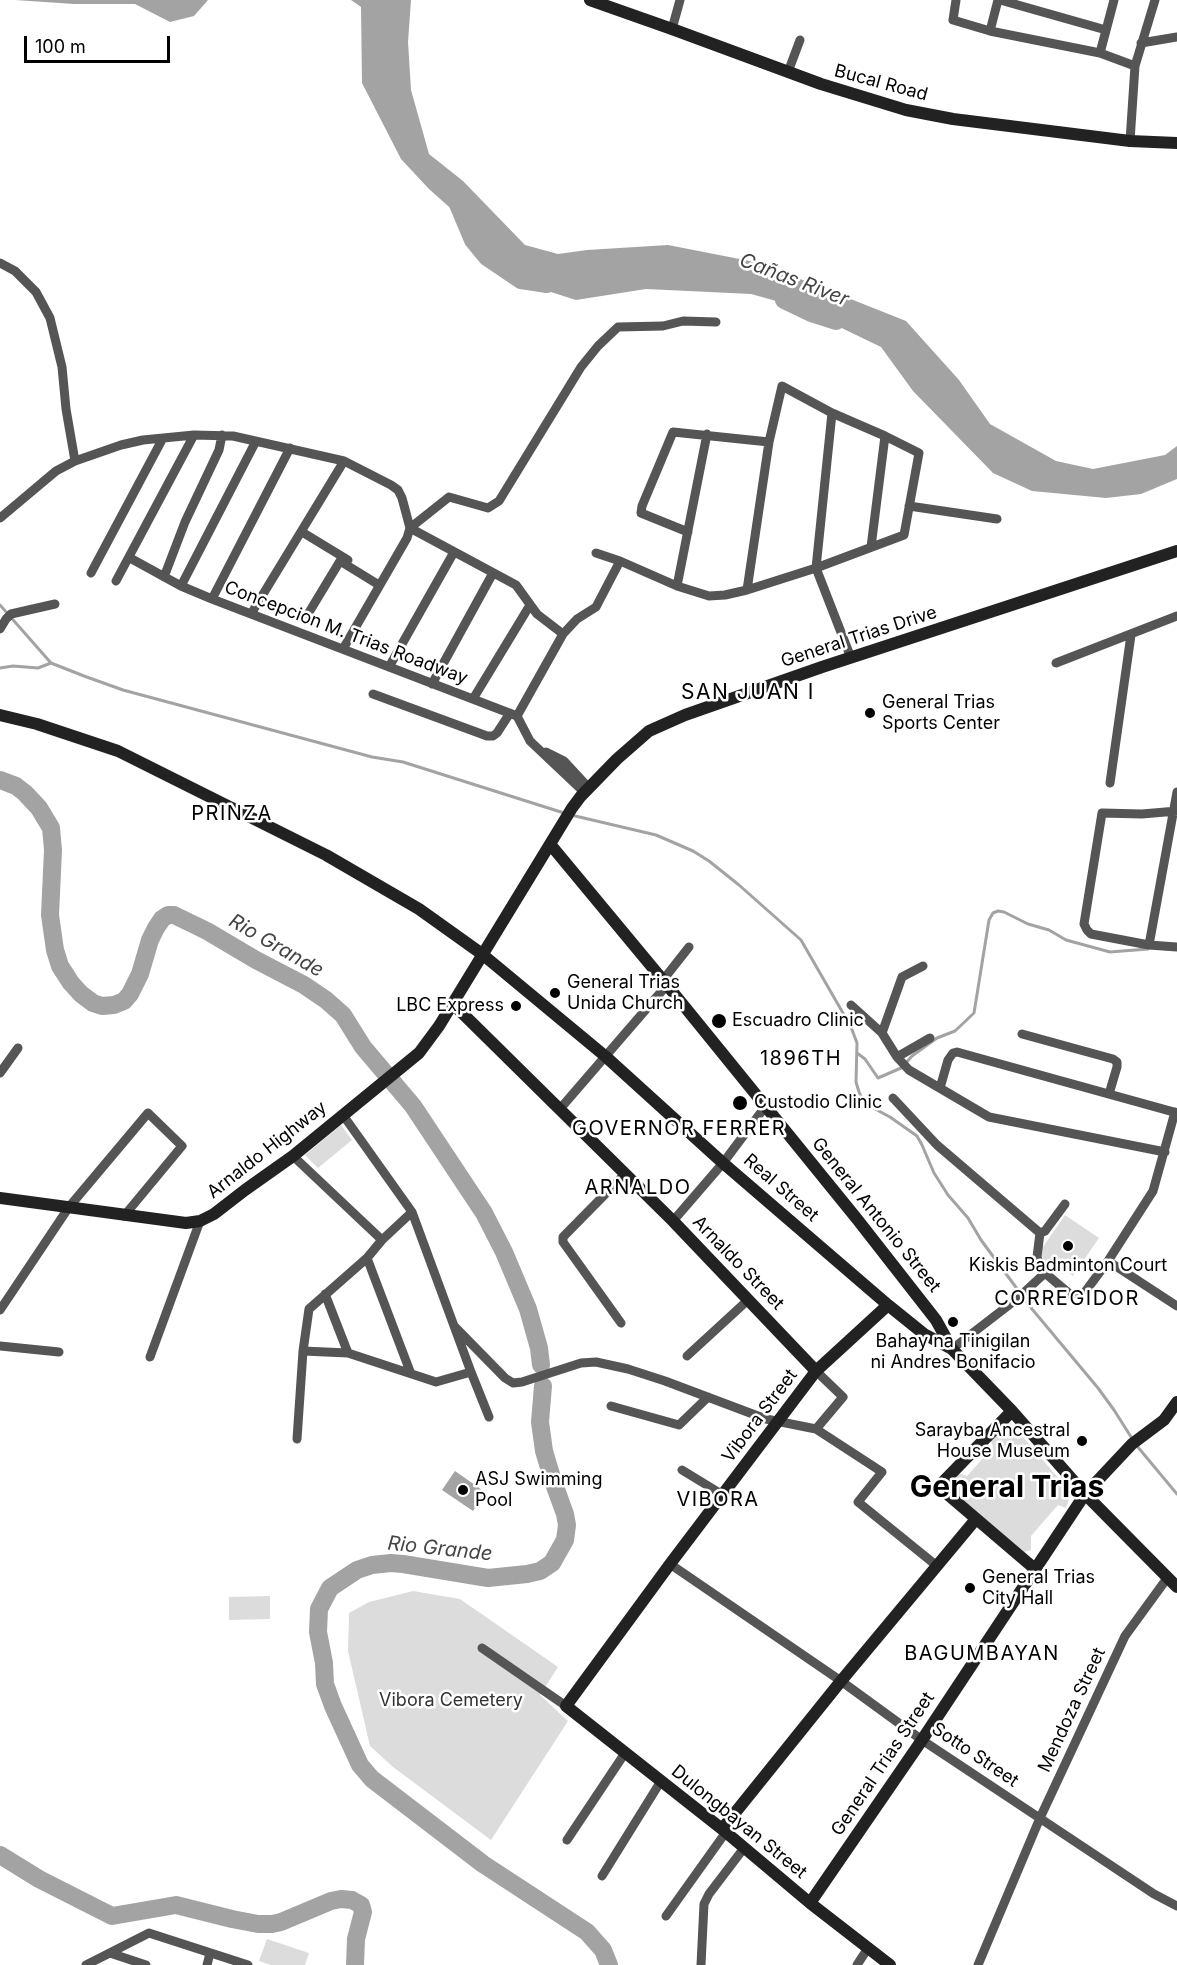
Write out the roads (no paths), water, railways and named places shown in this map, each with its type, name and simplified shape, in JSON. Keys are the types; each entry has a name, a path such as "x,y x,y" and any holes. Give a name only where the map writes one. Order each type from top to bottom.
{"main road":[{"name":"Bucal Road","path":"590,0 821,84 918,112 953,119 1130,141 1177,143"},
{"name":"General Trias Drive","path":"482,954 572,808 617,759 649,731 668,721 851,658 1177,551"},
{"name":"Real Street","path":"0,715 37,724 118,752 326,855 419,909 482,954 605,1056 723,1163 888,1305 924,1334 952,1349"},
{"name":"General Antonio Street","path":"550,844 665,982 936,1320 952,1349 1012,1411 1084,1494 1177,1587"},
{"name":"Arnaldo Highway","path":"0,1198 186,1223 200,1221 214,1214 293,1156 419,1053 482,954"},
{"name":"Arnaldo Street","path":"452,1003 673,1221 816,1371"},
{"name":"Vibora Street","path":"566,1706 816,1371 888,1305"},
{"name":"General Trias Street","path":"810,1903 922,1740 1084,1494 1132,1444 1164,1420 1177,1402"},
{"path":"1012,1411 943,1482 946,1493 1035,1569"},
{"path":"724,1830 841,1681 976,1519"},
{"name":"Dulongbayan Street","path":"566,1706 890,1965"}],"street":[{"path":"672,29 680,0"},
{"path":"956,0 953,20 990,31 1100,53 1135,66"},
{"path":"990,31 999,0 1106,30"},
{"path":"1100,53 1114,0"},
{"path":"1130,141 1135,66 1155,0"},
{"path":"1141,43 1177,37"},
{"path":"788,72 800,40"},
{"path":"0,263 15,271 36,292 50,318 62,367 75,461"},
{"path":"410,528 449,496 488,508 499,501 581,367 618,327 663,326 683,321 716,322"},
{"path":"596,553 677,586 709,596 747,590 816,568 904,535 919,453 832,413 782,386 769,442 747,590"},
{"path":"832,413 816,568 851,658"},
{"path":"688,532 641,513 673,432 769,442"},
{"path":"677,586 707,434"},
{"path":"116,582 194,435"},
{"path":"0,518 56,471 75,461 121,445 162,438 222,435 344,461 398,490 410,528 407,538 343,649"},
{"path":"164,577 184,522 219,450 222,435"},
{"path":"871,547 885,436"},
{"path":"91,573 162,438"},
{"path":"181,586 256,441"},
{"path":"212,599 291,448"},
{"path":"251,614 344,461"},
{"path":"909,506 997,519"},
{"path":"410,528 516,585 537,614 563,634"},
{"path":"302,532 380,583"},
{"path":"389,667 454,552"},
{"name":"Concepcion M. Trias Roadway","path":"130,558 181,586 212,599 514,715"},
{"path":"308,614 340,561 380,583"},
{"path":"374,694 487,736 493,736 514,715 563,634 577,619 596,607 620,561"},
{"path":"432,684 493,573"},
{"path":"0,629 9,617 55,604"},
{"path":"474,699 530,605"},
{"path":"1056,663 1177,616"},
{"path":"1110,783 1131,635"},
{"path":"514,715 530,741 538,748 564,761 587,790"},
{"path":"1149,945 1177,792"},
{"path":"1175,811 1142,814 1102,813 1084,924 1091,933 1149,945 1177,947"},
{"path":"559,1110 665,982 689,947"},
{"path":"882,1033 902,976 922,966"},
{"path":"851,1005 882,1033 897,1057 909,1070 989,1117 1165,1152"},
{"path":"1022,1034 1113,1059 1117,1062 1118,1067 1108,1094"},
{"path":"897,1057 930,1038"},
{"path":"0,1073 18,1048"},
{"path":"940,1088 948,1060 953,1053 957,1052 1176,1112 1153,1191 1085,1292 1078,1296 1071,1295 1045,1273 1037,1257 1040,1233"},
{"path":"893,1098 937,1145 1040,1233"},
{"path":"673,1221 723,1163 765,1107"},
{"path":"0,1310 69,1207 148,1113 182,1146 124,1215"},
{"path":"343,1115 412,1212 489,1417"},
{"path":"293,1156 382,1240"},
{"path":"621,1323 563,1242 563,1237 625,1174"},
{"path":"1040,1233 1046,1231 1065,1204"},
{"path":"297,1439 303,1352 309,1309 367,1257 412,1212"},
{"path":"150,1357 200,1221"},
{"path":"367,1257 411,1374"},
{"path":"1108,1261 1177,1306"},
{"path":"952,1349 1018,1298 1045,1273"},
{"path":"326,1294 348,1353"},
{"path":"687,1356 748,1300"},
{"path":"454,1326 505,1378 513,1383 581,1363 596,1362 628,1369 766,1419 816,1429 882,1472 858,1502 937,1566"},
{"path":"0,1346 59,1352"},
{"path":"303,1352 348,1353 436,1382 471,1372"},
{"path":"816,1371 843,1397 816,1429"},
{"path":"611,1406 679,1425 708,1397"},
{"path":"682,1470 723,1495"},
{"name":"Sotto Street","path":"670,1564 841,1681 922,1740 1154,1894 1177,1906"},
{"name":"Mendoza Street","path":"978,1965 1040,1818 1125,1636 1168,1577"},
{"path":"482,1648 566,1706"},
{"path":"567,1840 625,1753"},
{"path":"602,1876 661,1781"},
{"path":"666,1916 724,1830"},
{"path":"701,1965 704,1904 744,1848"},
{"path":"86,1965 149,1933 248,1965"},
{"path":"857,1965 868,1948"},
{"path":"110,1953 146,1965"},
{"path":"207,1965 210,1953"}],"water":[{"path":"15,0 208,0 194,16 170,22 135,4 74,4"},
{"path":"351,0 411,0 408,42 411,90 429,154 463,181 525,245 558,254 668,245 760,263 906,321 959,380 990,424 1056,461 1093,469 1165,455 1177,446 1177,479 1141,494 1106,498 1032,491 993,473 913,391 881,347 798,307 751,294 646,289 576,300 532,286 506,270 483,250 467,223 429,189 401,159 362,83 361,7"},
{"name":"ASJ Swimming Pool","path":"455,1471 485,1492 473,1511 442,1490"}],"waterway":[{"name":"Cañas River","path":"457,202 473,240 487,257 521,280 547,284"},
{"name":"Cañas River","path":"784,300 811,313 836,321"},
{"path":"0,605 51,663 84,676 123,690 372,757 403,762 564,813"},
{"path":"0,668 13,666 38,668 51,663"},
{"name":"Rio Grande","path":"0,780 16,786 25,793 39,808 51,828 53,850 50,915 55,950 60,966 71,983 93,1003 102,1006 124,1001 140,974 156,928 162,919 168,915 174,915 304,985 343,1015 363,1047 413,1106 484,1213 504,1252 528,1309 539,1348 541,1365"},
{"path":"571,815 656,835 693,851 739,885 801,940 851,1027 857,1043 856,1082 864,1103 890,1117 917,1136 934,1173 948,1195 968,1218 981,1240 1032,1309 1098,1388 1133,1440"},
{"path":"905,1064 937,1038 955,1031 974,1013 989,920 993,913 1004,912 1028,924 1049,930 1066,940 1110,952 1148,949"},
{"path":"857,1053 865,1059 878,1078 901,1068"},
{"name":"Rio Grande","path":"543,1386 540,1422 544,1451 567,1525 565,1540 552,1563 540,1571 488,1578 403,1564 372,1565 357,1570 330,1588 319,1609 318,1632 324,1663 325,1684 333,1706 360,1765 372,1779 483,1864 587,1932 603,1950 609,1965"},
{"path":"1137,1446 1177,1494"},
{"path":"0,1855 39,1879 112,1916 176,1905 232,1919 272,1924 331,1901 352,1900 361,1905 363,1912 356,1939 355,1965"}],"place":[{"name":"General Trias Sports Center","path":"870,713"},
{"name":"General Trias Unida Church","path":"555,993"},
{"name":"LBC Express","path":"516,1006"},
{"name":"Escuadro Clinic","path":"719,1021"},
{"name":"Custodio Clinic","path":"740,1103"},
{"name":"Kiskis Badminton Court","path":"1068,1246"},
{"name":"Bahay na Tinigilan ni Andres Bonifacio","path":"953,1322"},
{"name":"Sarayba Ancestral House Museum","path":"1082,1441"},
{"name":"ASJ Swimming Pool","path":"463,1490"},
{"name":"General Trias City Hall","path":"970,1588"}],"district":[{"name":"SAN JUAN I","path":"748,693"},
{"name":"PRINZA","path":"232,814"},
{"name":"1896TH","path":"801,1059"},
{"name":"GOVERNOR FERRER","path":"679,1129"},
{"name":"ARNALDO","path":"638,1188"},
{"name":"CORREGIDOR","path":"1067,1299"},
{"name":"General Trias","path":"1007,1488"},
{"name":"VIBORA","path":"718,1500"},
{"name":"BAGUMBAYAN","path":"982,1654"}],"park label":[{"name":"Vibora Cemetery","path":"451,1701"}]}
